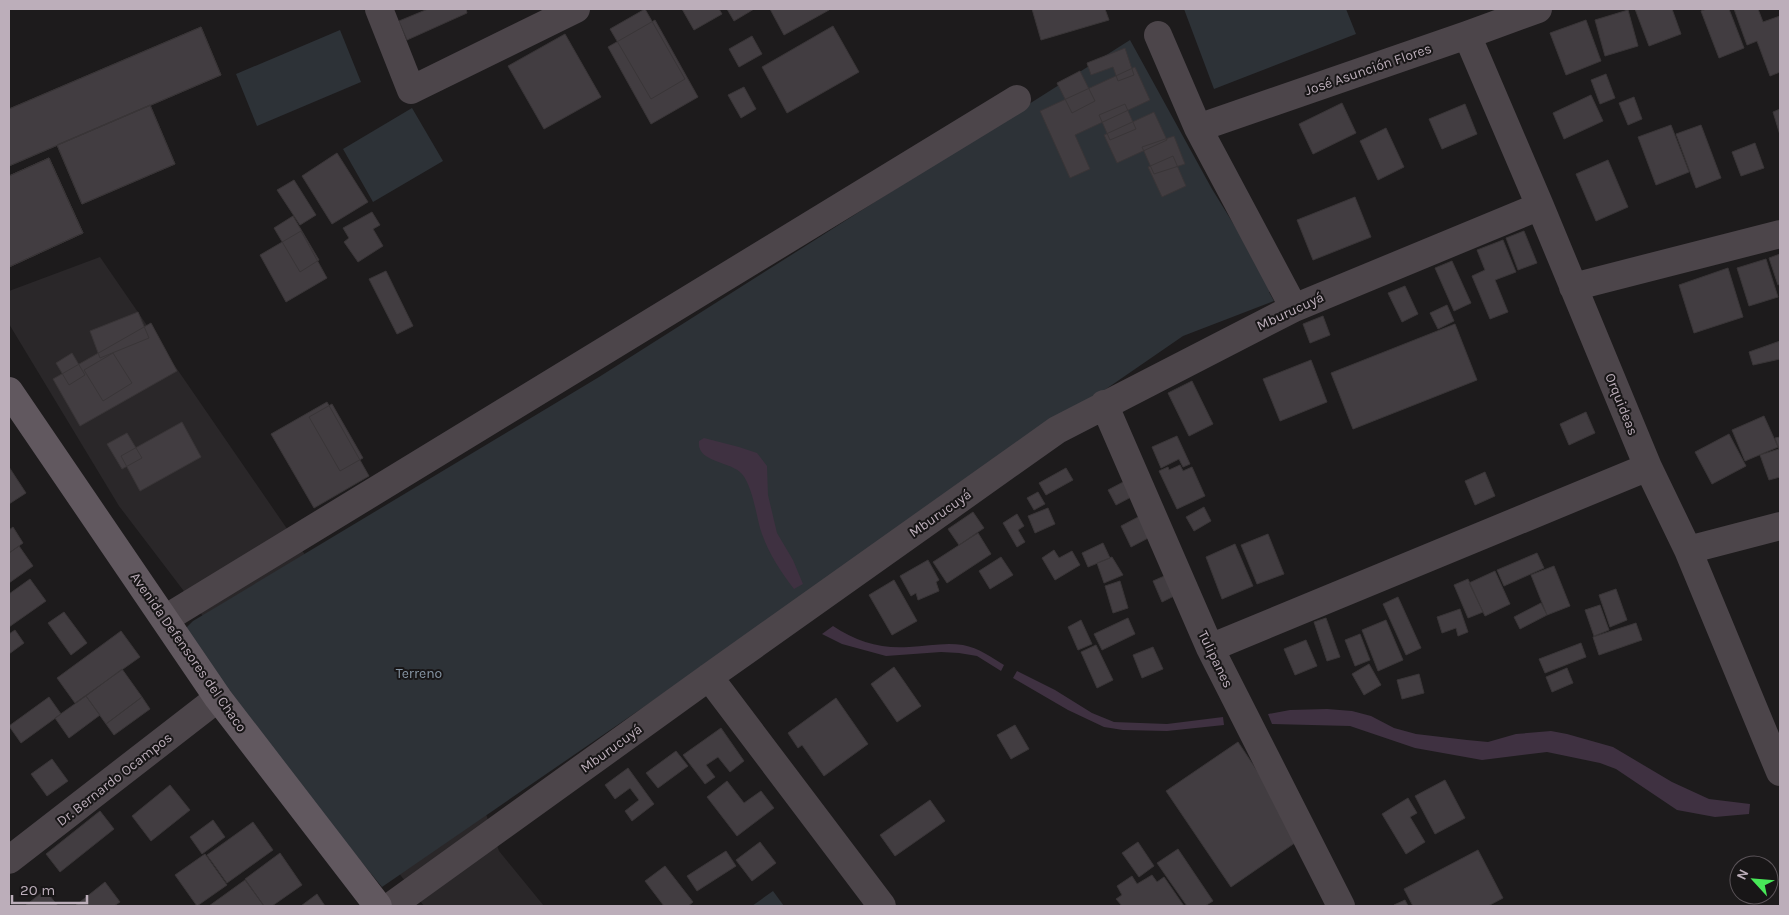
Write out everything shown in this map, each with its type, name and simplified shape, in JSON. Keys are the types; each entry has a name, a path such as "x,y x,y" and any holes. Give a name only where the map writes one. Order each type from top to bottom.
{"main road":[{"name":"Avenida Defensores del Chaco","path":"9,391 218,698 378,906"}],"street":[{"path":"379,9 411,90 576,9"},
{"name":"José Asunción Flores","path":"1198,128 1538,9"},
{"path":"1158,35 1198,128 1294,308"},
{"name":"Orquideas","path":"1467,35 1648,467 1688,550 1780,772"},
{"path":"165,619 1017,99"},
{"name":"Mburucuyá","path":"391,906 1057,430 1104,404 1294,308 1540,206"},
{"path":"1573,287 1780,234"},
{"name":"Tulipanes","path":"1104,404 1210,648 1339,905"},
{"path":"1210,648 1648,467"},
{"path":"1688,550 1780,526"},
{"path":"709,677 882,906"},
{"name":"Dr. Bernardo Ocampos","path":"9,860 218,698"}],"shaded area":[{"path":"100,257 486,814 499,851 544,906 424,906 119,506 9,324 9,291"},
{"path":"704,438 757,453 767,466 768,495 777,533 793,560 803,584 794,589 774,560 766,545 751,492 742,474 730,466 708,458 703,454 699,441"},
{"path":"833,626 860,640 889,647 943,644 969,646 1004,665 1001,671 977,656 959,653 941,652 886,656 842,644 822,634"},
{"path":"1017,671 1055,690 1092,713 1114,722 1167,724 1223,717 1224,725 1167,731 1123,730 1104,727 1068,710 1013,678"},
{"path":"1327,709 1352,711 1371,716 1394,728 1416,734 1467,740 1488,742 1516,734 1551,731 1567,734 1613,747 1672,782 1709,799 1750,804 1749,814 1715,817 1677,810 1616,769 1600,763 1547,752 1482,760 1415,748 1350,726 1272,724 1268,714 1290,710"}],"green space":[{"path":"1184,9 1346,9 1356,34 1214,89"},
{"path":"340,30 361,82 257,126 236,74"},
{"name":"Terreno","path":"1130,40 1212,189 1274,290 1269,292 1274,301 1183,336 382,887 177,637 193,621 599,377"},
{"path":"412,108 443,161 373,202 343,149"},
{"path":"773,891 784,906 752,906"}],"building":[{"path":"428,9 466,9 467,13 407,40 399,21"},
{"path":"645,9 685,79 651,99 610,29"},
{"path":"682,9 719,9 722,14 694,30"},
{"path":"727,9 754,9 734,21"},
{"path":"770,9 828,9 829,10 784,35"},
{"path":"1032,9 1105,9 1109,20 1041,40"},
{"path":"1635,9 1672,9 1681,34 1649,46"},
{"path":"1707,9 1729,9 1744,48 1719,58 1701,11"},
{"path":"1734,9 1758,9 1763,22 1780,16 1780,72 1770,76 1757,41 1747,45"},
{"path":"1628,10 1638,46 1605,56 1595,20"},
{"path":"655,20 698,97 651,124 608,47"},
{"path":"1586,20 1601,61 1566,75 1550,33"},
{"path":"833,26 859,72 787,113 762,67"},
{"path":"201,27 221,75 9,166 9,109"},
{"path":"201,27 221,75 9,166 9,109"},
{"path":"565,34 601,97 544,129 508,66"},
{"path":"752,36 762,54 739,67 729,49"},
{"path":"1125,48 1134,75 1118,81 1113,67 1091,75 1087,63"},
{"path":"1135,67 1150,100 1075,135 1090,169 1070,178 1040,111"},
{"path":"1080,71 1095,101 1072,113 1057,83"},
{"path":"1606,74 1615,98 1600,104 1591,80"},
{"path":"744,87 756,109 741,118 728,95"},
{"path":"1591,95 1603,121 1564,139 1553,113"},
{"path":"1634,97 1642,119 1628,125 1619,103"},
{"path":"1342,103 1356,133 1313,154 1299,124"},
{"path":"1125,104 1136,129 1110,140 1099,115"},
{"path":"1465,104 1477,134 1442,149 1429,119"},
{"path":"150,105 175,164 82,204 57,145"},
{"path":"150,105 175,164 82,204 57,145"},
{"path":"1780,109 1780,135 1773,112"},
{"path":"1154,112 1167,140 1117,163 1104,135"},
{"path":"1671,125 1689,172 1656,185 1638,137"},
{"path":"1701,125 1721,178 1696,188 1676,134"},
{"path":"1386,128 1404,167 1378,180 1360,141"},
{"path":"1174,136 1185,164 1154,174 1142,147"},
{"path":"1755,143 1764,168 1741,176 1732,152"},
{"path":"337,153 368,202 332,224 302,176"},
{"path":"1173,156 1186,186 1162,197 1148,167"},
{"path":"49,158 83,233 9,267 9,176"},
{"path":"49,158 83,233 9,267 9,176"},
{"path":"49,158 83,233 9,267 9,176"},
{"path":"1608,160 1628,207 1596,221 1576,174"},
{"path":"294,180 316,215 300,225 277,190"},
{"path":"1355,197 1371,237 1313,260 1297,220"},
{"path":"372,212 380,225 373,229 383,246 358,262 344,242 349,238 343,228"},
{"path":"293,216 319,260 300,272 274,228"},
{"path":"301,231 327,278 286,302 260,255"},
{"path":"1524,231 1537,263 1518,270 1506,238"},
{"path":"1503,240 1516,272 1495,280 1508,312 1490,319 1472,276 1485,270 1477,250"},
{"path":"1780,254 1780,284 1778,285 1769,258"},
{"path":"1766,259 1778,297 1749,306 1737,268"},
{"path":"1452,261 1471,303 1454,311 1435,268"},
{"path":"1728,268 1743,317 1694,333 1679,285"},
{"path":"386,271 413,326 397,334 369,279"},
{"path":"1405,286 1418,314 1402,322 1388,293"},
{"path":"1447,305 1454,321 1438,329 1430,313"},
{"path":"138,312 149,338 100,358 90,331"},
{"path":"1323,316 1330,335 1310,343 1303,324"},
{"path":"151,323 177,371 80,426 53,379"},
{"path":"1455,324 1477,380 1353,429 1331,373"},
{"path":"1780,341 1780,359 1753,365 1749,352"},
{"path":"72,353 85,375 69,385 56,363"},
{"path":"113,353 132,383 103,401 84,370"},
{"path":"1311,360 1327,402 1280,421 1263,379"},
{"path":"1192,381 1213,424 1189,436 1168,393"},
{"path":"327,402 369,476 314,508 271,434"},
{"path":"332,404 363,458 340,471 309,417"},
{"path":"1586,412 1595,433 1569,445 1560,424"},
{"path":"1764,416 1778,447 1745,461 1732,430"},
{"path":"182,422 201,457 140,491 121,456"},
{"path":"127,433 142,458 122,469 107,444"},
{"path":"1729,434 1746,466 1712,484 1695,452"},
{"path":"1177,436 1190,464 1183,467 1179,459 1161,468 1152,447"},
{"path":"1780,437 1780,477 1769,480 1760,455 1779,449 1775,438"},
{"path":"1180,465 1183,471 1192,467 1205,496 1177,509 1159,471 1168,467 1169,470"},
{"path":"9,467 26,493 9,504"},
{"path":"1066,468 1073,480 1046,495 1039,483"},
{"path":"1485,472 1495,496 1475,505 1465,481"},
{"path":"1127,480 1135,495 1116,505 1108,490"},
{"path":"1038,492 1045,504 1034,510 1027,498"},
{"path":"1204,507 1211,521 1194,531 1186,517"},
{"path":"1048,508 1055,524 1035,533 1028,516"},
{"path":"973,512 984,528 959,545 948,529"},
{"path":"1017,514 1024,526 1018,530 1025,542 1017,547 1003,523"},
{"path":"1142,515 1152,536 1131,547 1121,526"},
{"path":"13,527 23,543 9,553 9,530"},
{"path":"978,533 991,554 947,583 933,562"},
{"path":"1268,534 1284,574 1257,584 1241,545"},
{"path":"1103,543 1110,558 1088,567 1082,553"},
{"path":"1235,544 1253,586 1222,599 1206,557"},
{"path":"19,546 33,566 9,583 9,553"},
{"path":"1054,550 1059,558 1072,551 1080,565 1055,580 1042,558"},
{"path":"1537,553 1544,568 1504,586 1497,570"},
{"path":"1001,557 1013,575 990,589 979,571"},
{"path":"1112,557 1123,575 1104,583 1097,563"},
{"path":"928,560 939,580 936,582 939,591 918,600 916,593 911,596 900,576"},
{"path":"1554,566 1570,606 1547,615 1531,575"},
{"path":"1495,571 1510,604 1485,616 1469,583"},
{"path":"1169,574 1178,594 1162,602 1153,581"},
{"path":"30,579 46,601 9,627 9,594"},
{"path":"1468,579 1483,612 1468,618 1454,585"},
{"path":"894,580 917,621 892,635 869,595"},
{"path":"1120,581 1128,608 1113,613 1105,586"},
{"path":"1616,589 1627,620 1610,627 1599,595"},
{"path":"1398,597 1421,648 1406,655 1383,604"},
{"path":"1541,603 1547,615 1520,629 1514,617"},
{"path":"1600,605 1609,630 1594,636 1585,610"},
{"path":"1460,609 1468,632 1458,636 1456,628 1442,633 1437,617"},
{"path":"64,612 87,643 71,655 48,623"},
{"path":"1128,618 1135,634 1102,650 1094,634"},
{"path":"1326,618 1340,657 1327,661 1314,622"},
{"path":"1081,620 1092,644 1078,650 1068,627"},
{"path":"1386,620 1403,660 1378,671 1362,630"},
{"path":"1636,623 1642,640 1599,655 1593,637"},
{"path":"15,630 24,643 9,654 9,634"},
{"path":"121,631 140,657 75,703 57,678"},
{"path":"1360,634 1370,660 1355,666 1345,640"},
{"path":"1306,640 1317,666 1295,675 1284,649"},
{"path":"1581,643 1586,657 1545,673 1539,659"},
{"path":"1096,645 1113,680 1097,688 1081,652"},
{"path":"1153,647 1163,669 1142,678 1133,655"},
{"path":"1369,664 1381,685 1364,695 1352,674"},
{"path":"894,667 921,706 897,722 871,684"},
{"path":"1567,668 1573,683 1552,692 1546,677"},
{"path":"122,669 142,697 106,724 86,696"},
{"path":"1419,674 1424,693 1402,699 1397,680"},
{"path":"86,696 100,715 69,738 55,718"},
{"path":"49,697 61,714 21,743 9,726"},
{"path":"142,697 150,709 114,735 106,724"},
{"path":"836,698 868,744 824,776 802,745 798,748 788,733"},
{"path":"1015,725 1029,749 1011,759 997,735"},
{"path":"721,728 744,761 730,772 718,757 706,765 715,777 705,784 683,755"},
{"path":"1238,742 1302,838 1231,887 1166,791"},
{"path":"676,751 688,766 658,788 646,773"},
{"path":"52,759 68,781 47,796 31,774"},
{"path":"628,768 654,804 632,821 625,811 639,800 630,788 615,799 605,785"},
{"path":"1445,780 1465,818 1435,834 1415,796"},
{"path":"727,781 744,803 761,791 774,808 737,836 707,797"},
{"path":"170,785 190,810 151,841 132,816"},
{"path":"1408,798 1417,813 1410,817 1425,842 1406,854 1382,814"},
{"path":"930,800 945,821 895,856 880,835"},
{"path":"100,811 114,829 60,872 46,854"},
{"path":"213,820 225,837 202,854 190,837"},
{"path":"253,822 273,850 227,883 207,855"},
{"path":"760,842 776,863 752,881 736,860"},
{"path":"1138,842 1154,866 1139,877 1122,853"},
{"path":"1178,849 1213,901 1205,906 1187,906 1157,863"},
{"path":"1478,850 1503,898 1488,906 1413,906 1404,889"},
{"path":"726,851 736,866 697,891 687,876"},
{"path":"280,853 302,885 272,906 264,906 245,879"},
{"path":"205,854 227,885 197,906 175,875"},
{"path":"665,866 693,902 688,906 664,906 645,881"},
{"path":"1152,875 1157,882 1164,877 1184,906 1122,906 1116,899 1122,895 1117,886 1132,876 1137,884"},
{"path":"245,880 264,906 209,906"},
{"path":"105,882 120,902 114,906 75,906"},
{"path":"45,890 58,906 25,906"},
{"path":"317,894 325,906 301,906"},
{"path":"1405,900 1408,906 1394,906 1394,905"}]}
